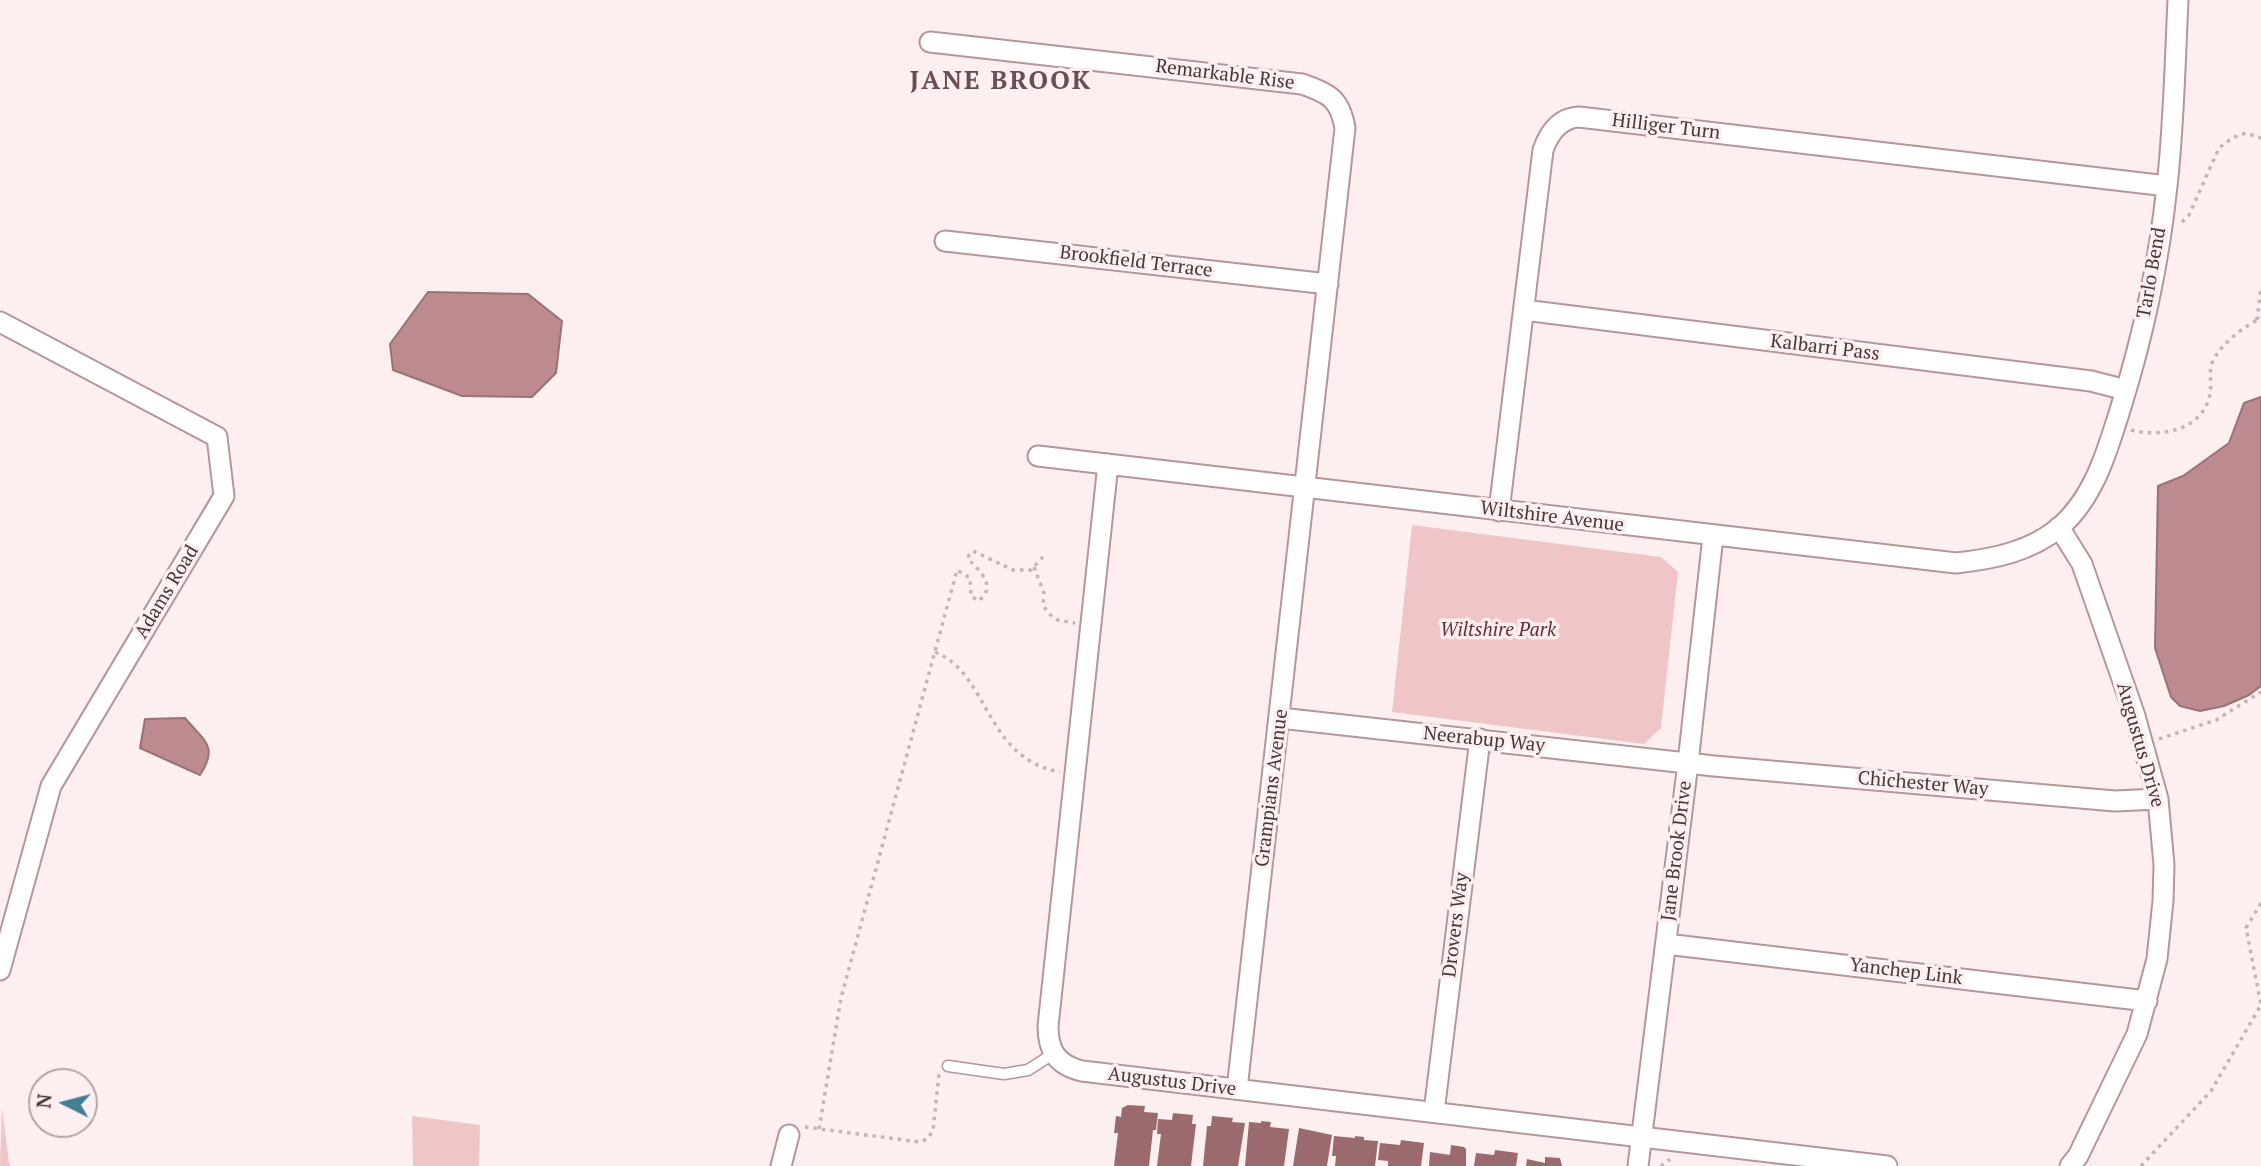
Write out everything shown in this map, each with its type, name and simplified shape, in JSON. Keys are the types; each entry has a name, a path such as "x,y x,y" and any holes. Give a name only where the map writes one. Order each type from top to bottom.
{"street":[{"name":"Tarlo Bend","path":"2059,527 2083,499 2097,476 2126,390 2147,309 2167,186 2178,0"},
{"name":"Remarkable Rise","path":"930,42 1302,84 1320,90 1335,100 1342,111 1345,128 1306,488"},
{"name":"Hilliger Turn","path":"1499,511 1543,150 1551,132 1573,117 2167,186"},
{"name":"Brookfield Terrace","path":"945,241 1328,284"},
{"name":"Kalbarri Pass","path":"1524,310 2091,381 2126,390"},
{"name":"Adams Road","path":"0,322 218,437 225,496 51,786 0,970"},
{"name":"Wiltshire Avenue","path":"1038,456 1956,563 2012,554 2059,527"},
{"path":"1053,1054 1048,1043 1048,1026 1108,464"},
{"name":"Grampians Avenue","path":"1237,1089 1306,488"},
{"name":"Augustus Drive","path":"2059,527 2082,564 2135,716 2158,799 2164,865 2157,959 2147,1001 2133,1045 2078,1156 2070,1166"},
{"name":"Jane Brook Drive","path":"1638,1166 1713,536"},
{"name":"Neerabup Way","path":"1280,718 1688,763"},
{"name":"Drovers Way","path":"1434,1112 1480,739"},
{"name":"Chichester Way","path":"1688,763 2115,801 2158,799"},
{"name":"Yanchep Link","path":"1666,944 2147,1001"},
{"name":"Augustus Drive","path":"1053,1054 1070,1068 1082,1071 1887,1166"},
{"path":"781,1166 796,1131"}],"lane":[{"path":"945,1068 1004,1073 1028,1070 1053,1054"}],"path":[{"path":"2174,223 2180,223 2189,215 2219,148 2232,138 2246,133 2261,138"},
{"path":"2126,429 2141,433 2171,432 2196,420 2205,408 2210,393 2212,363 2230,340 2259,318 2261,287"},
{"path":"819,1129 841,998 957,570 970,578 971,596 978,601 986,594 985,576 968,559 973,551 1013,570 1034,567 1043,557"},
{"path":"1034,567 1044,593 1043,605 1049,614 1058,620 1077,623"},
{"path":"935,652 947,657 968,680 1003,738 1036,764 1067,774"},
{"path":"2154,741 2216,720 2261,692"},
{"path":"2141,1166 2211,1091 2261,1005 2246,928 2261,902"},
{"path":"796,1131 819,1129 920,1142 933,1131 939,1073 945,1068"}],"green space":[{"name":"Wiltshire Park","path":"1412,525 1661,557 1678,572 1661,728 1644,744 1392,712"},
{"path":"2,1107 9,1163 11,1166 0,1166"},
{"path":"412,1116 480,1125 479,1166 413,1166"}],"shaded area":[{"path":"428,292 528,294 562,321 556,373 532,397 462,396 393,370 390,344"},
{"path":"2261,397 2261,686 2249,695 2224,706 2200,711 2180,706 2171,697 2155,648 2158,486 2183,476 2229,443 2244,403"},
{"path":"185,718 203,738 209,750 206,765 200,775 140,748 145,719"}],"building":[{"path":"1128,1105 1145,1106 1144,1112 1158,1113 1149,1166 1114,1166 1118,1133 1114,1133 1116,1116 1121,1117 1122,1108"},
{"path":"1173,1113 1193,1115 1192,1124 1196,1124 1191,1166 1157,1166 1161,1134 1157,1134 1158,1119 1172,1120"},
{"path":"1212,1116 1233,1118 1232,1122 1245,1123 1238,1166 1203,1166 1207,1126 1211,1126"},
{"path":"1249,1122 1271,1122 1270,1127 1289,1129 1284,1166 1245,1166"},
{"path":"1299,1128 1332,1135 1327,1166 1293,1166"},
{"path":"1334,1136 1364,1137 1364,1140 1378,1141 1375,1166 1335,1166 1336,1156 1332,1156"},
{"path":"1401,1140 1424,1143 1421,1166 1388,1166 1388,1161 1378,1160 1380,1143 1400,1145"},
{"path":"1451,1145 1466,1149 1466,1166 1429,1166 1430,1152 1450,1155"},
{"path":"1495,1150 1518,1153 1516,1166 1474,1166 1476,1153 1494,1155"},
{"path":"1545,1157 1560,1158 1562,1166 1526,1166 1527,1159 1545,1163"}],"district":[{"name":"JANE BROOK","path":"1001,82"}]}
